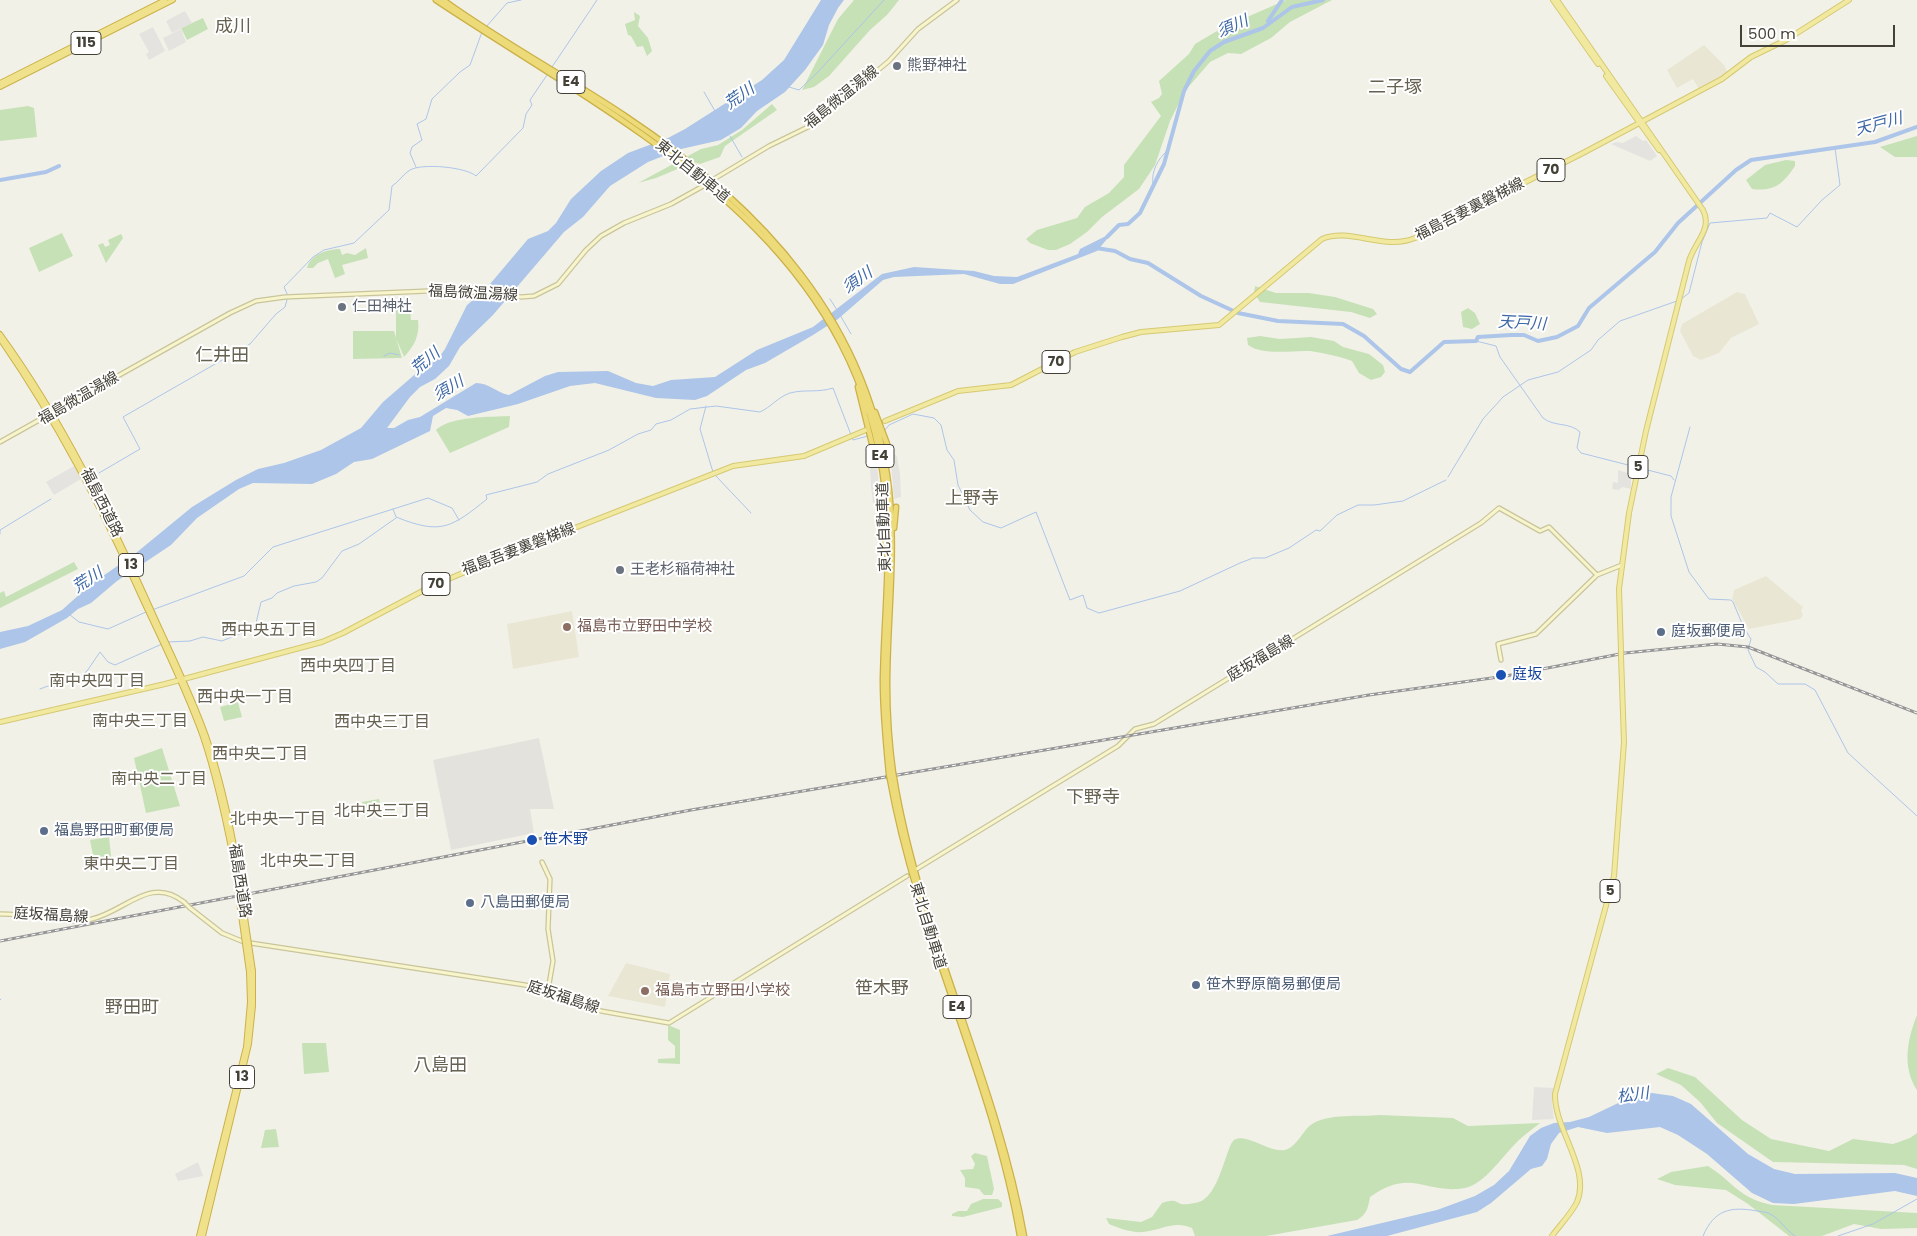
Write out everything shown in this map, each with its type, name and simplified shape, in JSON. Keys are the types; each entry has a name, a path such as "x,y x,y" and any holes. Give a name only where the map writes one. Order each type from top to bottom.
{"highway":[{"name":"115","path":"0,83 165,0"},
{"name":"115","path":"0,87 172,0"},
{"name":"東北自動車道","path":"436,0 483,28"},
{"name":"東北自動車道","path":"443,0 491,34 648,134 738,204 776,243 797,268 839,335 872,410 885,466 890,506 891,580 887,684 892,776"},
{"name":"福島西道路","path":"0,334 52,415 102,508 181,679 216,766 234,858 251,972 252,1022 246,1057 201,1236"},
{"name":"福島西道路","path":"0,339 52,415"},
{"name":"東北自動車道","path":"852,361 870,415 882,467 888,518 883,684 892,776 915,877 997,1128 1022,1236"},
{"path":"852,361 867,388 890,452"},
{"path":"852,361 875,456"},
{"path":"891,580 896,507"},
{"path":"883,512 887,584"}],"main road":[{"name":"福島微温湯線","path":"714,179 773,143 812,125 889,61 918,29 957,0"},
{"name":"5","path":"1552,1236 1572,1210 1579,1195 1579,1176 1555,1103 1556,1085 1614,876 1624,742 1619,593 1622,565 1637,471 1678,304 1691,253 1706,227 1706,217 1703,210 1555,0"},
{"name":"福島吾妻裏磐梯線","path":"885,421 958,391 1011,385 1075,352 1116,338 1141,332 1214,327 1230,318 1322,239 1334,236 1388,242 1409,240 1640,123 1722,79 1751,57 1786,40 1849,0"},
{"name":"福島微温湯線","path":"0,442 52,415 245,304 285,297 452,290 530,296 544,293 558,284 586,250 601,236 627,222 671,204 705,185"},
{"name":"福島吾妻裏磐梯線","path":"0,722 181,679 322,642 353,628 432,586 503,556 733,466 804,456 866,430"},
{"name":"庭坂福島線","path":"916,870 1118,746 1135,729 1154,724 1481,523 1499,508 1540,531 1549,526 1597,574"},
{"path":"1501,660 1498,644 1536,634 1597,574 1622,565"},
{"path":"542,862 550,879 548,929 554,961 548,990"},
{"name":"庭坂福島線","path":"0,914 88,920 112,912 149,893 159,891 173,894 222,933 244,942 446,971 548,990 601,1011 671,1022 907,876"}],"shaded area":[{"path":"185,11 192,23 172,33 166,21"},
{"path":"153,27 165,51 149,60 146,54 149,52 139,34"},
{"path":"181,29 186,42 169,51 163,38"},
{"path":"1704,45 1724,65 1728,73 1699,89 1693,79 1677,88 1667,70"},
{"path":"1636,136 1643,141 1646,140 1657,156 1650,161 1611,144 1616,142 1623,143"},
{"path":"1737,292 1745,294 1759,324 1731,338 1719,353 1701,360 1693,356 1680,331 1682,324"},
{"path":"890,452 897,456 900,474 901,497 894,499"},
{"path":"877,465 883,509 873,503 870,466"},
{"path":"74,466 81,479 54,495 46,482"},
{"path":"1618,470 1631,474 1631,489 1623,487 1618,490 1612,489 1613,482 1618,483"},
{"path":"1766,576 1803,607 1801,611 1803,615 1800,619 1749,629 1732,599 1734,590"},
{"path":"572,611 579,657 513,669 507,624"},
{"path":"539,738 554,809 530,809 534,833 451,850 433,760"},
{"path":"626,963 670,974 665,1007 608,996"},
{"path":"1534,1087 1554,1088 1552,1103 1554,1119 1532,1120"},
{"path":"198,1162 203,1176 178,1181 175,1174"}],"green space":[{"path":"854,0 899,0 829,76 814,87 802,90 838,19"},
{"path":"1286,0 1332,0 1290,22 1271,38 1241,54 1228,53 1210,62 1185,91 1170,121 1155,165 1139,189 1102,217 1087,232 1070,244 1056,250 1048,250 1030,243 1026,239 1037,230 1077,218 1085,207 1109,193 1124,177 1124,165 1161,116 1151,102 1162,94 1159,81 1189,54 1195,44 1222,28"},
{"path":"634,12 640,16 638,26 648,38 652,51 647,56 643,46 637,47 631,36 628,35 625,24 635,20"},
{"path":"203,18 208,29 187,40 181,28"},
{"path":"772,104 777,110 725,146 720,157 700,164 694,162 656,178 638,183 701,149 718,145 742,130"},
{"path":"28,106 34,108 37,137 0,141 0,110"},
{"path":"1917,136 1917,157 1895,157 1880,147"},
{"path":"1786,160 1795,161 1795,166 1782,182 1772,188 1752,189 1746,180 1765,165"},
{"path":"62,233 73,256 39,272 29,248"},
{"path":"121,234 123,238 106,263 98,245 103,243 105,247 110,245 108,240"},
{"path":"366,248 368,258 342,265 345,274 335,278 328,259 318,263 313,268 307,268 315,256 330,250 340,249 342,255 347,253 355,255"},
{"path":"1255,286 1276,293 1309,293 1335,297 1373,309 1377,314 1370,318 1351,312 1260,302 1254,293"},
{"path":"410,308 411,320 418,320 418,331 411,349 404,357 396,338 396,309"},
{"path":"1468,308 1475,313 1480,324 1472,329 1463,327 1461,312"},
{"path":"353,331 394,331 402,358 353,359"},
{"path":"1260,336 1280,339 1311,337 1334,341 1343,347 1369,354 1383,365 1385,372 1381,377 1371,380 1359,373 1352,361 1342,358 1310,351 1278,352 1261,350 1248,345 1247,338"},
{"path":"510,416 509,427 450,453 436,430 442,425 461,420"},
{"path":"74,562 78,569 0,608 0,593 4,591 6,597"},
{"path":"238,702 242,717 224,721 220,707"},
{"path":"162,748 180,806 146,813 134,758"},
{"path":"379,799 383,814 365,818 362,802"},
{"path":"109,837 112,864 95,866 90,840"},
{"path":"1917,1015 1917,1090 1909,1072 1908,1053"},
{"path":"668,1025 680,1030 680,1064 658,1063 658,1059 675,1058 675,1046 668,1040"},
{"path":"302,1043 326,1043 329,1072 304,1074"},
{"path":"1668,1068 1695,1077 1742,1120 1771,1139 1829,1151 1853,1139 1893,1144 1910,1138 1917,1133 1917,1169 1904,1165 1773,1162 1717,1123 1700,1102 1681,1085 1656,1074"},
{"path":"1380,1115 1453,1118 1468,1126 1540,1123 1519,1140 1487,1175 1472,1186 1451,1189 1408,1183 1397,1184 1385,1188 1370,1197 1366,1210 1357,1220 1266,1236 1195,1236 1192,1228 1179,1225 1134,1232 1109,1224 1106,1218 1141,1222 1152,1217 1162,1203 1176,1201 1186,1204 1203,1200 1214,1187 1231,1144 1239,1138 1251,1140 1272,1149 1285,1150 1293,1146 1312,1124 1327,1118"},
{"path":"276,1129 279,1147 261,1148 265,1130"},
{"path":"975,1153 987,1156 994,1189 992,1195 984,1195 979,1189 965,1187 965,1178 960,1170 973,1169 975,1164 971,1156"},
{"path":"1708,1166 1744,1194 1761,1202 1772,1205 1917,1213 1917,1228 1881,1229 1854,1224 1822,1236 1789,1236 1748,1204 1726,1190 1675,1185 1657,1179 1671,1172"},
{"path":"983,1199 998,1199 1002,1203 1002,1207 963,1217 952,1216 952,1214 958,1211 967,1211 971,1204"}],"water":[{"name":"荒川","path":"821,0 844,0 829,25 823,45 805,70 785,92 757,111 741,128 721,140 681,149 648,162 610,186 583,217 564,232 493,315 460,347 449,366 435,379 420,387 410,397 387,428 394,428 408,420 420,417 476,383 481,383 509,395 545,376 558,372 608,371 636,383 653,386 671,380 715,377 757,350 813,327 882,274 914,267 974,271 994,276 1017,277 1078,254 1080,249 1112,233 1097,251 1013,284 1000,284 964,274 894,277 883,280 838,319 813,335 765,363 746,370 707,396 695,400 656,398 595,383 570,386 518,404 468,416 457,410 446,408 433,416 430,431 372,459 354,462 336,474 312,484 253,483 239,489 197,518 171,545 117,581 91,603 25,642 0,649 0,632 28,626 62,610 90,585 136,553 192,507 236,480 258,469 284,463 321,450 361,428 383,402 420,370 437,360 445,349 467,305 485,290 528,239 548,231 556,223 571,199 601,171 628,153 668,138 685,129 762,80 784,60"},
{"name":"松川","path":"1652,1093 1673,1096 1691,1104 1748,1154 1774,1169 1795,1174 1895,1173 1917,1178 1917,1196 1895,1191 1794,1204 1773,1203 1752,1193 1707,1154 1678,1135 1660,1127 1607,1133 1578,1127 1559,1133 1551,1144 1547,1159 1542,1166 1531,1169 1491,1203 1477,1212 1387,1236 1327,1236 1437,1210 1475,1196 1494,1185 1509,1171 1530,1136 1541,1128 1554,1123 1570,1122 1589,1117 1635,1095"}],"waterway":[{"path":"486,27 507,3 521,0"},
{"path":"552,67 597,0"},
{"path":"789,87 799,90 884,0"},
{"path":"1268,21 1282,0"},
{"name":"須川","path":"1107,237 1119,225 1128,224 1140,213 1164,164 1184,91 1194,71 1210,51 1224,42 1263,28 1292,7 1323,0"},
{"path":"416,167 410,153 412,147 422,140 417,124 426,119 432,99 470,65 482,32"},
{"path":"99,473 140,449 123,417 250,344 276,314 285,307 288,296 284,287 313,257 324,250 354,243 389,210 392,186 410,170 434,166 463,170 476,176 523,128 526,114 532,105 530,100 547,75"},
{"path":"704,92 715,111"},
{"name":"天戸川","path":"1096,248 1115,251 1130,259 1148,263 1201,296 1238,313 1278,321 1343,324 1364,336 1401,369 1410,372 1444,342 1476,341 1478,337 1511,335 1524,335 1538,341 1557,337 1578,326 1589,308 1655,252 1678,223 1736,170 1751,160 1875,142 1917,127"},
{"path":"730,136 742,157"},
{"path":"1681,299 1689,293 1702,242 1710,223 1767,218 1770,213 1797,227 1822,200 1840,185 1835,148"},
{"path":"1153,184 1153,174 1156,166 1167,151"},
{"path":"0,180 46,172 59,166"},
{"path":"830,299 837,310"},
{"path":"1448,477 1483,419 1503,397 1528,380 1558,372 1591,350 1598,340 1620,321 1677,301"},
{"path":"840,315 851,334"},
{"path":"1476,341 1496,346 1500,357 1543,418 1552,423 1572,427 1580,432 1577,448 1581,453 1671,476 1674,480"},
{"path":"384,356 390,353 399,355"},
{"path":"393,509 396,517 411,523 435,527 445,526 464,517 475,509 487,499 486,495 537,482 548,474 609,450 638,434 651,430 656,424 671,420 690,409 716,406 760,412 782,397 796,392 833,388 853,440 868,436"},
{"path":"706,406 700,429 713,472"},
{"path":"885,430 889,425 913,414 934,418 941,425 947,450 954,460 958,485 970,510 983,522 1001,528 1036,512 1070,600 1083,595 1087,608 1099,613 1180,591 1240,563 1253,558 1265,558 1289,548 1316,530 1320,531 1337,515 1358,505 1403,501 1446,480"},
{"path":"1690,427 1671,497 1671,516 1689,572 1709,599 1731,600 1733,602 1751,639 1748,650 1756,667 1765,672 1778,684 1805,684 1815,690 1848,753 1917,816"},
{"path":"715,475 751,513"},
{"path":"152,610 244,576 273,547 428,498 452,508 459,520"},
{"path":"0,534 0,530 51,499"},
{"path":"168,642 190,641 203,637 222,641 244,632 256,623 261,602 294,586 316,582 322,578 342,551 359,544 396,518"},
{"path":"70,615 79,622 108,629 146,612"},
{"path":"40,689 48,686 55,687 80,677 87,671 100,652 108,662 115,665 162,644"},
{"path":"1838,1236 1873,1224 1917,1199"},
{"path":"1703,1236 1707,1227 1718,1215 1739,1209 1770,1214 1795,1236"}],"railway":[{"path":"0,941 691,810 1369,695 1506,676 1625,653 1717,644 1748,647 1917,713"}],"place":[{"name":"熊野神社","path":"897,66"},
{"name":"仁田神社","path":"342,307"},
{"name":"王老杉稲荷神社","path":"620,570"},
{"name":"福島市立野田中学校","path":"567,627"},
{"name":"庭坂郵便局","path":"1661,632"},
{"name":"庭坂","path":"1501,675"},
{"name":"福島野田町郵便局","path":"44,831"},
{"name":"笹木野","path":"532,840"},
{"name":"八島田郵便局","path":"470,903"},
{"name":"笹木野原簡易郵便局","path":"1196,985"},
{"name":"福島市立野田小学校","path":"645,991"}],"district":[{"name":"成川","path":"233,27"},
{"name":"二子塚","path":"1395,88"},
{"name":"仁井田","path":"222,356"},
{"name":"上野寺","path":"972,499"},
{"name":"西中央五丁目","path":"269,631"},
{"name":"西中央四丁目","path":"348,667"},
{"name":"南中央四丁目","path":"97,682"},
{"name":"西中央一丁目","path":"245,698"},
{"name":"南中央三丁目","path":"140,722"},
{"name":"西中央三丁目","path":"382,723"},
{"name":"西中央二丁目","path":"260,755"},
{"name":"南中央二丁目","path":"159,780"},
{"name":"下野寺","path":"1093,798"},
{"name":"北中央三丁目","path":"382,812"},
{"name":"北中央一丁目","path":"278,820"},
{"name":"北中央二丁目","path":"308,862"},
{"name":"東中央二丁目","path":"131,865"},
{"name":"笹木野","path":"882,989"},
{"name":"野田町","path":"132,1008"},
{"name":"八島田","path":"440,1066"}]}
